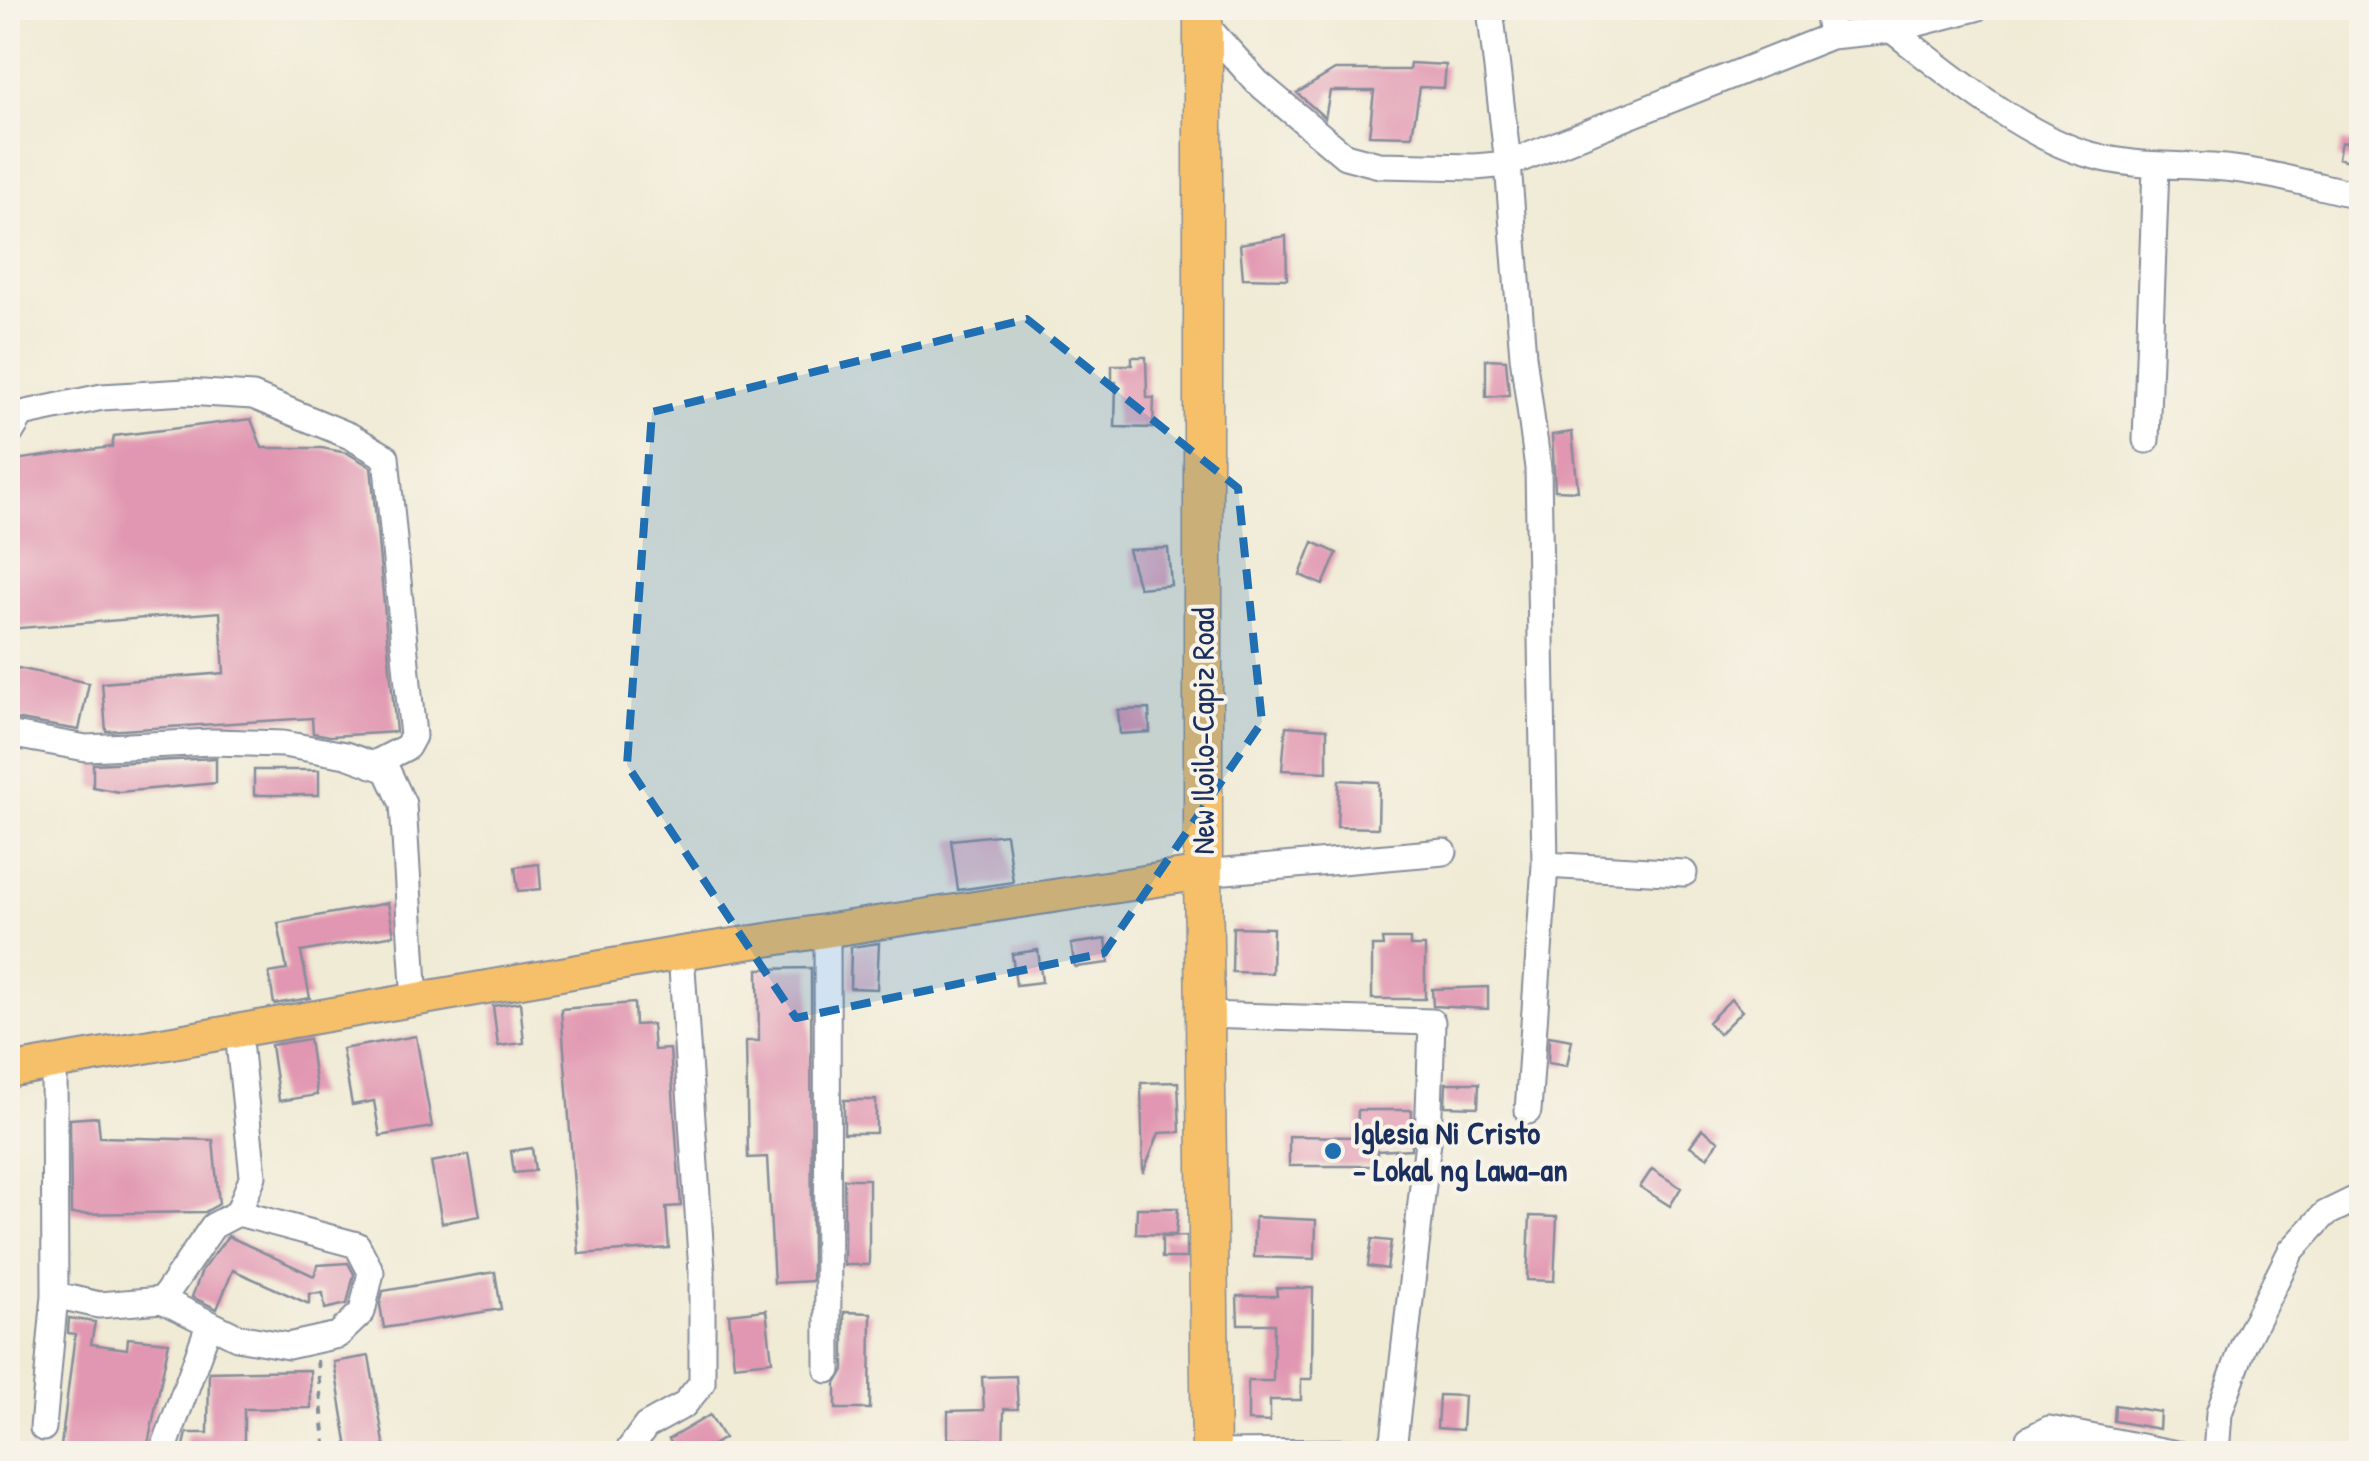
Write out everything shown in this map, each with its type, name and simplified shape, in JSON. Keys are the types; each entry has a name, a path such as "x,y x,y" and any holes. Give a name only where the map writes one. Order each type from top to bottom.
{"highway":[{"name":"New Iloilo-Capiz Road","path":"1203,15 1204,873 1211,1453"}],"main road":[{"path":"8,1072 682,953 1204,873"}],"street":[{"path":"1490,8 1508,164 1523,356 1538,468 1546,865 1528,1111"},
{"path":"1826,8 1831,36"},
{"path":"1203,15 1257,82 1345,156 1379,165 1475,167 1508,164 1831,36 1892,30 1976,8"},
{"path":"1892,30 1950,74 2055,141 2090,155 2156,167 2249,172 2362,196"},
{"path":"2146,440 2156,167"},
{"path":"8,436 22,414 102,397 186,392 253,396 386,457 412,736 407,747 372,765"},
{"path":"8,734 86,748 212,742 283,744 346,755 386,770 402,804 415,1002"},
{"path":"1204,873 1444,852"},
{"path":"1546,865 1684,873"},
{"path":"827,930 828,1370"},
{"path":"626,1454 646,1426 684,1406 702,1383 702,1272 682,953"},
{"path":"1205,1014 1432,1022 1428,1142 1394,1441 1384,1452 1211,1453"},
{"path":"162,1300 213,1226 238,1213 253,1176 238,1032"},
{"path":"43,1428 55,1295 54,1064"},
{"path":"2216,1454 2219,1413 2244,1344 2291,1251 2325,1214 2362,1196"},
{"path":"55,1295 99,1306 162,1300 237,1337 288,1346 338,1335 362,1312 371,1272 357,1244 238,1213"},
{"path":"162,1454 209,1325"},
{"path":"2027,1454 2029,1439 2049,1429 2135,1450 2177,1454"}],"path":[{"path":"315,1340 326,1454"}],"highlighted area":[{"path":"1027,319 1238,488 1262,722 1104,953 796,1018 627,765 652,412"}],"building":[{"path":"1410,63 1446,65 1444,88 1420,87 1412,136 1369,135 1374,91 1330,91 1325,118 1297,93 1335,70 1409,70"},
{"path":"2341,142 2362,145 2362,165 2338,158"},
{"path":"1286,236 1287,279 1243,278 1240,244"},
{"path":"1132,357 1146,357 1147,398 1154,398 1153,428 1115,427 1116,382 1112,382 1112,365 1132,365"},
{"path":"1486,359 1506,360 1509,395 1486,397"},
{"path":"251,419 262,448 322,448 347,453 371,467 396,732 330,736 313,733 312,718 106,731 102,683 224,673 220,612 8,629 8,501 14,460 112,447 114,436"},
{"path":"1572,432 1578,491 1555,490 1552,435"},
{"path":"1313,542 1337,553 1323,585 1300,575"},
{"path":"1168,548 1171,585 1139,588 1128,550"},
{"path":"8,666 89,683 79,730 8,718"},
{"path":"1149,709 1150,732 1120,734 1118,710"},
{"path":"1286,726 1327,729 1327,772 1282,770"},
{"path":"216,758 216,783 119,792 93,787 93,764"},
{"path":"254,770 319,770 319,795 254,795"},
{"path":"1339,780 1379,782 1378,828 1337,827"},
{"path":"1006,834 1013,882 958,890 951,840"},
{"path":"539,864 541,889 518,891 515,867"},
{"path":"388,903 394,935 301,952 310,998 274,1004 269,973 287,970 278,923"},
{"path":"1233,927 1273,928 1272,973 1232,972"},
{"path":"1106,939 1109,963 1075,967 1071,944"},
{"path":"1382,939 1410,939 1410,946 1425,946 1425,999 1372,999 1372,946 1383,946"},
{"path":"879,943 877,989 850,988 851,947"},
{"path":"1038,950 1042,982 1016,985 1012,954"},
{"path":"811,968 812,1281 774,1283 767,1157 748,1158 746,1041 759,1041 758,969"},
{"path":"1488,987 1488,1009 1433,1006 1432,989"},
{"path":"1731,999 1742,1011 1719,1034 1708,1022"},
{"path":"520,1002 524,1043 498,1046 493,1006"},
{"path":"634,1003 635,1025 652,1024 654,1050 670,1049 681,1206 666,1207 669,1248 579,1254 561,1009"},
{"path":"416,1036 432,1127 380,1136 374,1101 352,1105 342,1049"},
{"path":"1549,1036 1572,1040 1567,1066 1548,1063"},
{"path":"309,1039 317,1095 279,1101 271,1045"},
{"path":"1178,1082 1180,1132 1159,1133 1143,1173 1141,1083"},
{"path":"1446,1083 1479,1083 1478,1107 1445,1106"},
{"path":"844,1100 876,1100 876,1133 844,1133"},
{"path":"1358,1110 1412,1110 1411,1149 1377,1151 1377,1166 1289,1166 1289,1136 1357,1137"},
{"path":"98,1117 100,1137 213,1140 219,1204 205,1212 71,1214 70,1119"},
{"path":"1702,1129 1719,1141 1707,1157 1690,1146"},
{"path":"532,1148 535,1171 514,1173 511,1151"},
{"path":"469,1155 480,1216 442,1223 431,1162"},
{"path":"1652,1169 1681,1188 1670,1206 1640,1187"},
{"path":"844,1179 869,1179 869,1265 844,1265"},
{"path":"1137,1208 1178,1208 1176,1235 1136,1234"},
{"path":"1530,1216 1557,1217 1554,1281 1527,1280"},
{"path":"1255,1217 1316,1220 1315,1259 1254,1257"},
{"path":"228,1236 314,1276 318,1265 348,1263 354,1274 347,1304 325,1309 323,1293 309,1294 309,1304 233,1270 217,1309 192,1297 202,1270"},
{"path":"1186,1236 1186,1258 1162,1258 1162,1237"},
{"path":"1372,1239 1391,1241 1387,1269 1368,1266"},
{"path":"495,1272 501,1309 384,1328 380,1305 383,1291"},
{"path":"1276,1288 1313,1288 1312,1379 1301,1379 1301,1400 1270,1400 1270,1422 1248,1421 1248,1381 1273,1381 1274,1324 1238,1324 1237,1296 1277,1296"},
{"path":"766,1310 772,1361 734,1365 729,1314"},
{"path":"844,1312 871,1313 870,1409 836,1409 836,1384 844,1370"},
{"path":"69,1318 95,1322 91,1344 127,1349 128,1338 169,1342 146,1454 60,1454 75,1334 68,1333"},
{"path":"369,1356 386,1454 349,1454 334,1362"},
{"path":"310,1370 311,1408 244,1409 244,1454 182,1454 187,1433 208,1433 209,1372"},
{"path":"1016,1376 1018,1409 1004,1409 1003,1454 981,1454 982,1439 948,1439 948,1411 984,1410 982,1377"},
{"path":"1439,1395 1464,1396 1462,1430 1437,1428"},
{"path":"2115,1405 2160,1412 2159,1429 2114,1421"},
{"path":"710,1415 724,1438 697,1454 677,1454 669,1439"}],"place":[{"name":"Iglesia Ni Cristo - Lokal ng Lawa-an","path":"1333,1151"}]}
